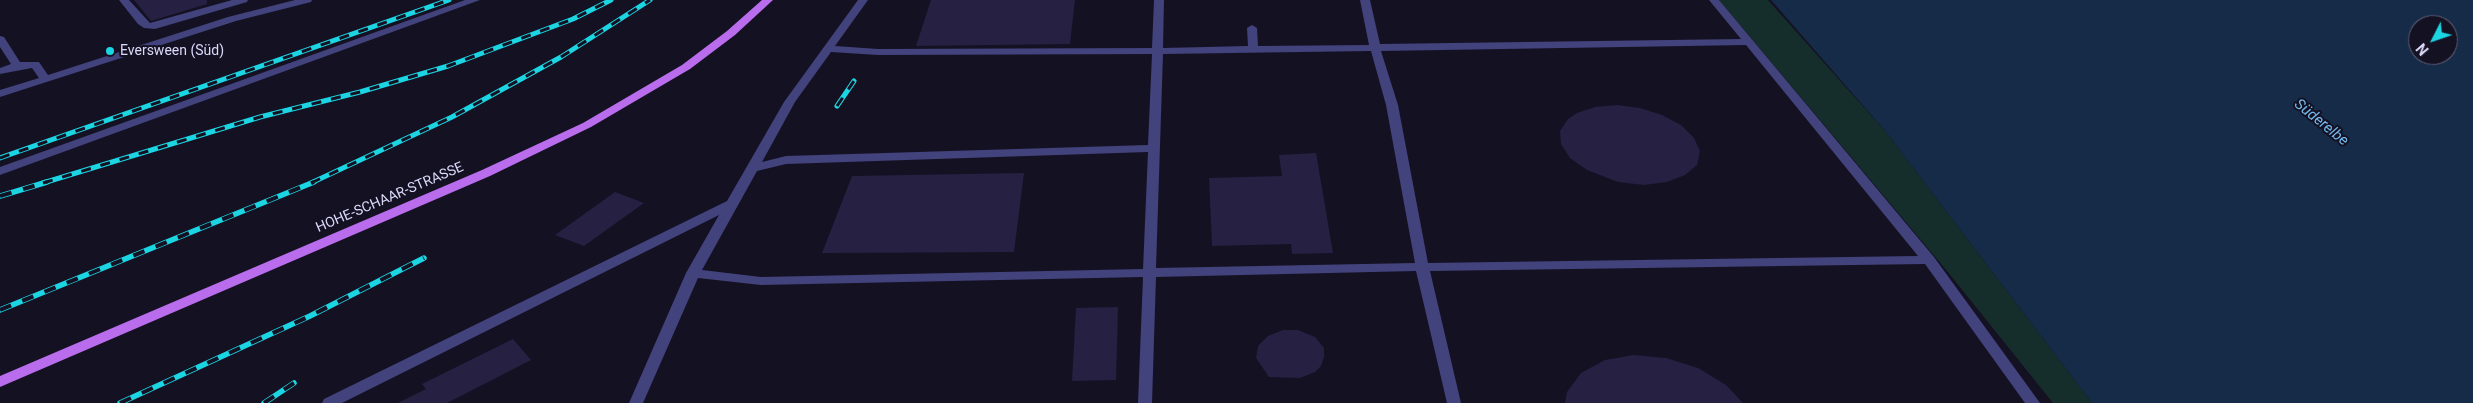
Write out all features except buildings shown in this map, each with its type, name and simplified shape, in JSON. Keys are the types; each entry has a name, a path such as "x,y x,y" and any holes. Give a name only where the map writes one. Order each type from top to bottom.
{"main road":[{"name":"HOHE-SCHAAR-STRASSE","path":"0,382 486,173 587,125 686,67 732,34 768,0"}],"street":[{"path":"124,0 142,22 148,26 155,26 244,0"},
{"path":"0,94 232,19 308,0"},
{"path":"0,171 475,0"},
{"path":"636,403 693,274 732,204 790,102 863,0"},
{"path":"1145,403 1159,0"},
{"path":"1365,0 1375,47 1392,105 1422,267 1454,403"},
{"path":"1714,0 1929,260 2033,403"},
{"path":"1252,28 1253,48"},
{"path":"0,39 17,66"},
{"path":"829,49 878,52 1158,51 1253,48 1748,42"},
{"path":"0,71 17,66 36,64 46,79"},
{"path":"754,168 786,160 1154,148"},
{"path":"329,403 732,204"},
{"path":"693,274 761,281 1422,267 1929,260"}],"green space":[{"path":"1719,0 1768,0 1886,132 2092,403 2053,403 1947,271"}],"water":[{"name":"Süderelbe","path":"1771,0 2473,0 2473,403 2092,403 1886,132"}],"railway":[{"path":"0,158 449,0"},
{"path":"43,183 260,117 360,92 448,66 573,19 611,0"},
{"path":"311,183 452,117 561,57 650,0"},
{"path":"837,106 854,81"},
{"path":"0,196 47,182"},
{"path":"0,310 314,182"},
{"path":"120,403 310,316 424,258"},
{"path":"264,403 294,383"}],"place":[{"name":"Eversween (Süd)","path":"110,51"}]}
